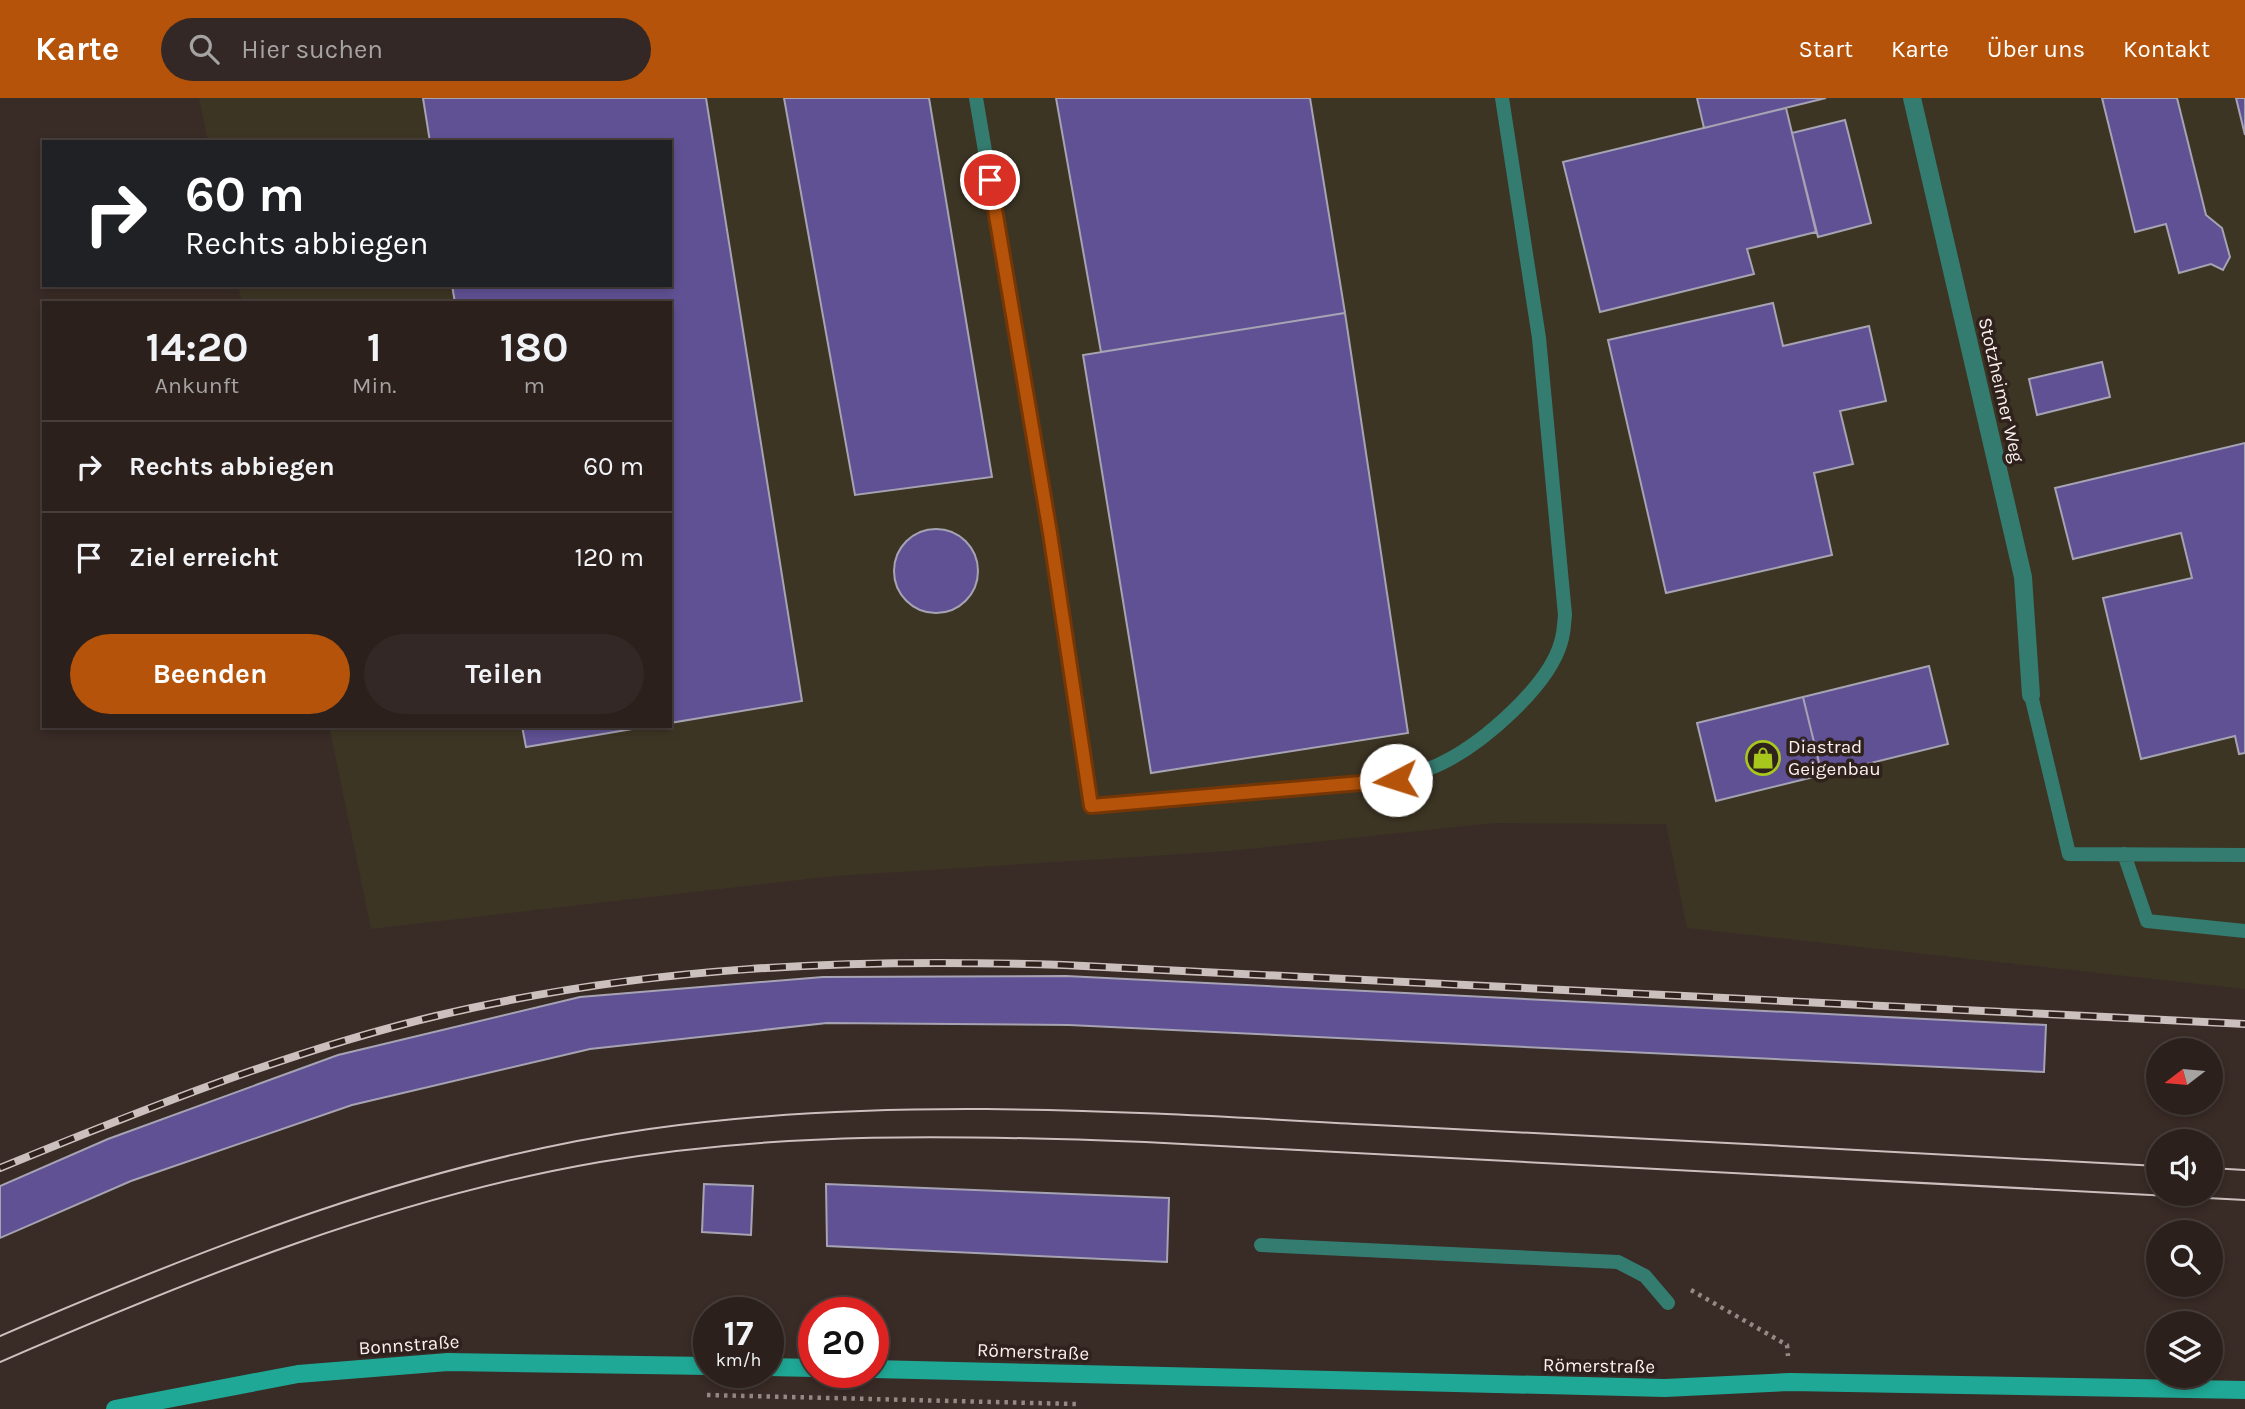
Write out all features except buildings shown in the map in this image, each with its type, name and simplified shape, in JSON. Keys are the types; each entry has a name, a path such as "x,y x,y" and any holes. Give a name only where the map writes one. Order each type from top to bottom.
{"main road":[{"name":"Bonnstraße","path":"115,1409 298,1374 448,1362 693,1366"},
{"name":"Römerstraße","path":"889,1369 1652,1388 1790,1382 2245,1390"}],"street":[{"name":"Stotzheimer Weg","path":"1912,98 2023,577 2031,695"}],"lane":[{"path":"976,98 1050,533 1091,806 1396,780 1442,763 1474,743 1531,692 1547,670 1561,643 1565,615 1539,338 1502,98"},
{"path":"2031,695 2069,854 2245,855"},
{"path":"2124,854 2147,921 2245,930"},
{"path":"1261,1245 1618,1262 1645,1276 1668,1303"}],"path":[{"path":"1681,1284 1787,1345 1790,1382"},
{"path":"700,1395 951,1403 951,1409"}],"shaded area":[{"path":"199,98 2245,98 2245,989 1687,928 1666,824 1494,823 1230,851 835,876 371,929 329,728 672,728 672,301 242,301 238,287 672,287 672,140 208,140"}],"tram line":[{"path":"0,1336 238,1239 399,1185 565,1143 649,1129 740,1119 831,1112 1013,1109 1285,1120 2146,1165"},
{"path":"0,1362 220,1271 369,1219 445,1197 522,1177 600,1162 668,1152 804,1140 940,1137 1145,1142 2245,1200"},
{"path":"2223,1169 2245,1170"}],"railway":[{"path":"0,1168 215,1084 380,1030 514,999 592,986 748,969 905,963 1064,965 2245,1024"}],"place":[{"name":"Diastrad Geigenbau","path":"1763,758"}],"route":[{"path":"990,180 1050,533 1091,806 1396,780"}]}
